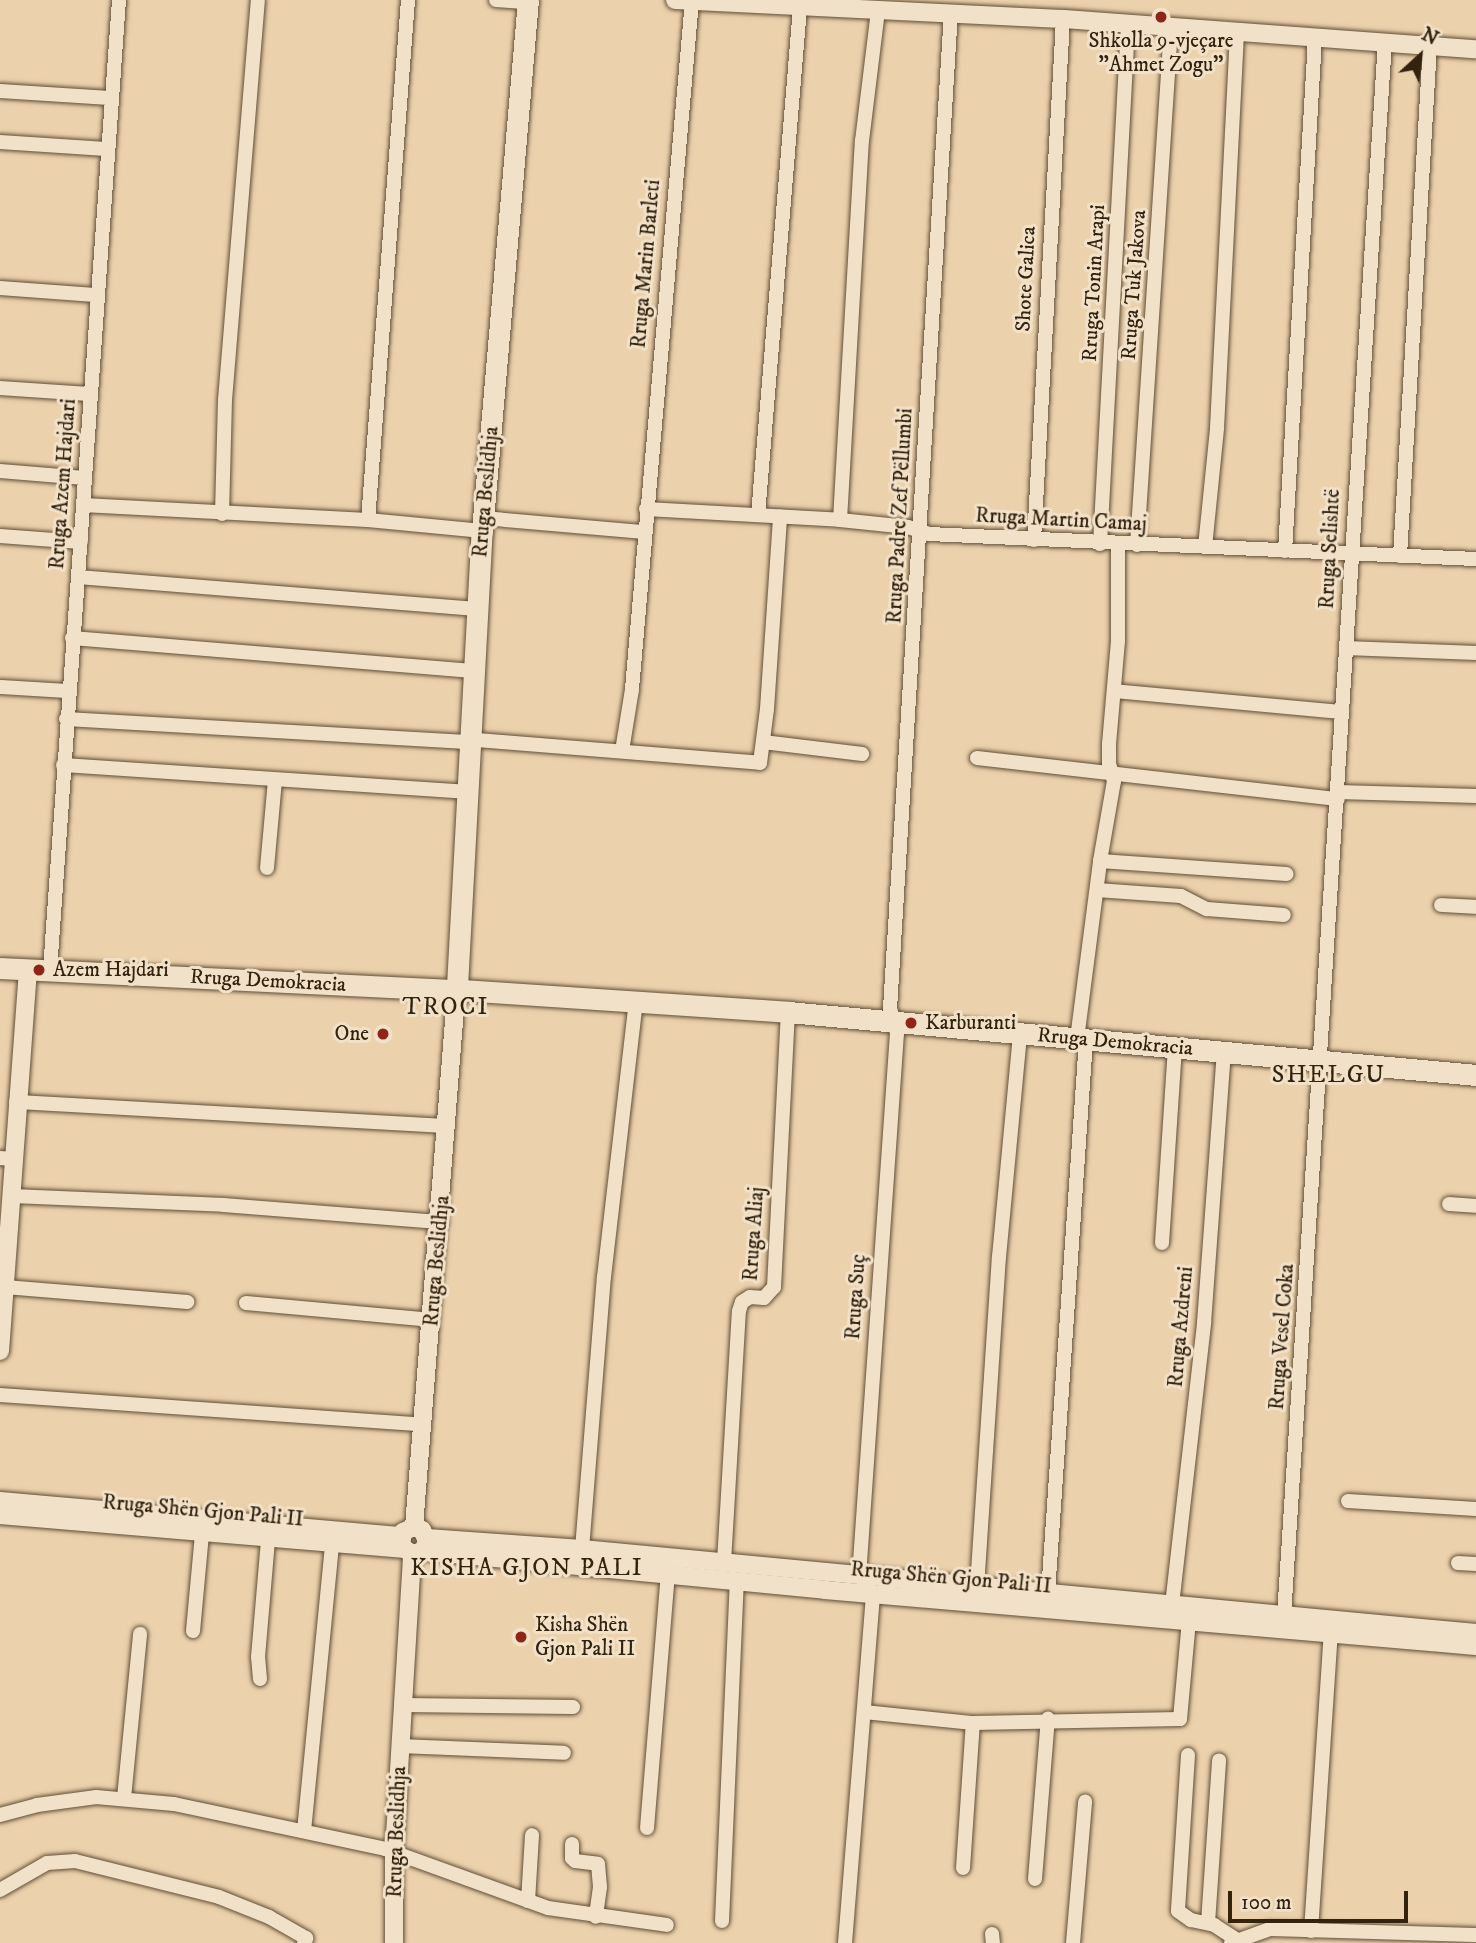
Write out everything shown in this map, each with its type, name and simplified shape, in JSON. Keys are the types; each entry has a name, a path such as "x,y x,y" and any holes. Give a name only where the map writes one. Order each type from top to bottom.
{"main road":[{"name":"Rruga Beslidhja","path":"456,991 483,524 528,1"},
{"name":"Rruga Demokracia","path":"0,968 456,991 788,1012 1476,1075"}],"street":[{"name":"Rruga Azem Hajdari","path":"50,970 68,691 81,542 95,296 119,0"},
{"path":"222,514 225,400 258,0"},
{"path":"368,520 408,0"},
{"path":"496,0 528,1"},
{"path":"684,1 1063,19 1476,48"},
{"name":"Rruga Marin Barleti","path":"622,751 632,689 684,1"},
{"path":"758,515 800,8"},
{"path":"840,520 862,141 878,10"},
{"name":"Rruga Padre Zef Pëllumbi","path":"894,1021 890,1009 951,13"},
{"name":"Shote Galica","path":"1034,540 1063,19"},
{"name":"Rruga Tonin Arapi","path":"1100,544 1128,24"},
{"name":"Rruga Tuk Jakova","path":"1137,545 1171,28"},
{"path":"1205,547 1217,428 1237,32"},
{"path":"1285,551 1315,38"},
{"name":"Rruga Selishtë","path":"1321,1060 1350,554 1385,41"},
{"path":"1400,556 1430,45"},
{"path":"0,91 110,98"},
{"path":"0,142 106,149"},
{"path":"0,288 95,296"},
{"path":"0,388 89,394"},
{"path":"0,471 85,478"},
{"path":"83,505 222,514 644,532"},
{"name":"Rruga Martin Camaj","path":"646,509 840,520 929,534 1100,544 1476,559"},
{"path":"66,719 469,741 760,763 764,742 780,516"},
{"path":"0,536 81,542"},
{"path":"1048,1593 1081,1039 1100,860 1111,807 1114,773 1109,764 1118,642 1118,544"},
{"path":"78,577 477,609"},
{"path":"72,638 474,671"},
{"path":"1346,648 1476,653"},
{"path":"0,687 68,691"},
{"path":"1114,691 1342,712"},
{"path":"764,742 862,754"},
{"path":"977,758 1338,795 1476,796"},
{"path":"63,765 466,792"},
{"path":"267,868 275,780"},
{"path":"1100,860 1287,874"},
{"path":"1097,890 1181,896 1207,909 1284,915"},
{"path":"1441,905 1476,907"},
{"path":"0,1351 5,1287 4,1249 12,1196 6,1158 16,1102 28,969"},
{"name":"Rruga Beslidhja","path":"396,1941 394,1852 400,1746 413,1542 456,991"},
{"path":"582,1549 604,1277 636,1002"},
{"name":"Rruga Aliaj","path":"724,1562 739,1311 742,1302 750,1297 764,1298 774,1287 788,1012"},
{"name":"Rruga Suç","path":"861,1577 870,1392 897,1033 894,1021"},
{"path":"977,1587 998,1270 1020,1033"},
{"name":"Rruga Azdreni","path":"1162,1243 1175,1047"},
{"name":"Rruga Azdreni","path":"1172,1605 1204,1323 1224,1052"},
{"name":"Rruga Vesel Coka","path":"1284,1616 1321,1060"},
{"path":"16,1102 447,1126"},
{"path":"12,1196 224,1205 440,1222"},
{"path":"1449,1204 1476,1206"},
{"path":"5,1287 187,1302"},
{"path":"246,1303 432,1320"},
{"path":"0,1395 424,1425"},
{"name":"Rruga Shën Gjon Pali II","path":"0,1501 413,1542 668,1573 873,1594 1476,1646"},
{"path":"1348,1501 1476,1509"},
{"name":"Rruga Shën Gjon Pali II","path":"0,1515 332,1545 413,1542 582,1549 1476,1633"},
{"path":"193,1631 202,1534"},
{"path":"260,1679 258,1657 268,1540"},
{"path":"304,1831 332,1545"},
{"path":"1458,1563 1476,1564"},
{"path":"646,1828 668,1573"},
{"path":"845,1943 873,1594 861,1577"},
{"path":"722,1922 737,1580"},
{"path":"864,1712 973,1723 1048,1719 1180,1719 1189,1621"},
{"path":"1311,1931 1331,1633"},
{"path":"124,1798 140,1634"},
{"path":"403,1705 573,1707"},
{"path":"1035,1879 1048,1719"},
{"path":"963,1868 973,1723"},
{"path":"400,1746 564,1753"},
{"path":"1188,1755 1176,1900 1178,1910 1183,1916 1208,1923 1234,1942 1269,1929 1476,1936"},
{"path":"1208,1923 1219,1760"},
{"path":"0,1815 70,1800 124,1798 224,1813 394,1852 528,1901 573,1914 667,1925"},
{"path":"1073,1943 1085,1802"},
{"path":"528,1901 531,1835"},
{"path":"572,1844 572,1858 575,1861 598,1864 600,1887 596,1917"},
{"path":"0,1891 47,1863 75,1861 230,1901 288,1927 306,1938 304,1943"}],"place":[{"name":"Shkolla 9-vjeçare \"Ahmet Zogu\"","path":"1161,17"},
{"name":"Azem Hajdari","path":"39,970"},
{"name":"Karburanti","path":"911,1023"},
{"name":"One","path":"383,1034"},
{"name":"Kisha Shën Gjon Pali II","path":"521,1637"}],"district":[{"name":"TROCI","path":"446,1008"},
{"name":"SHELGU","path":"1329,1076"},
{"name":"KISHA GJON PALI","path":"527,1569"}]}
